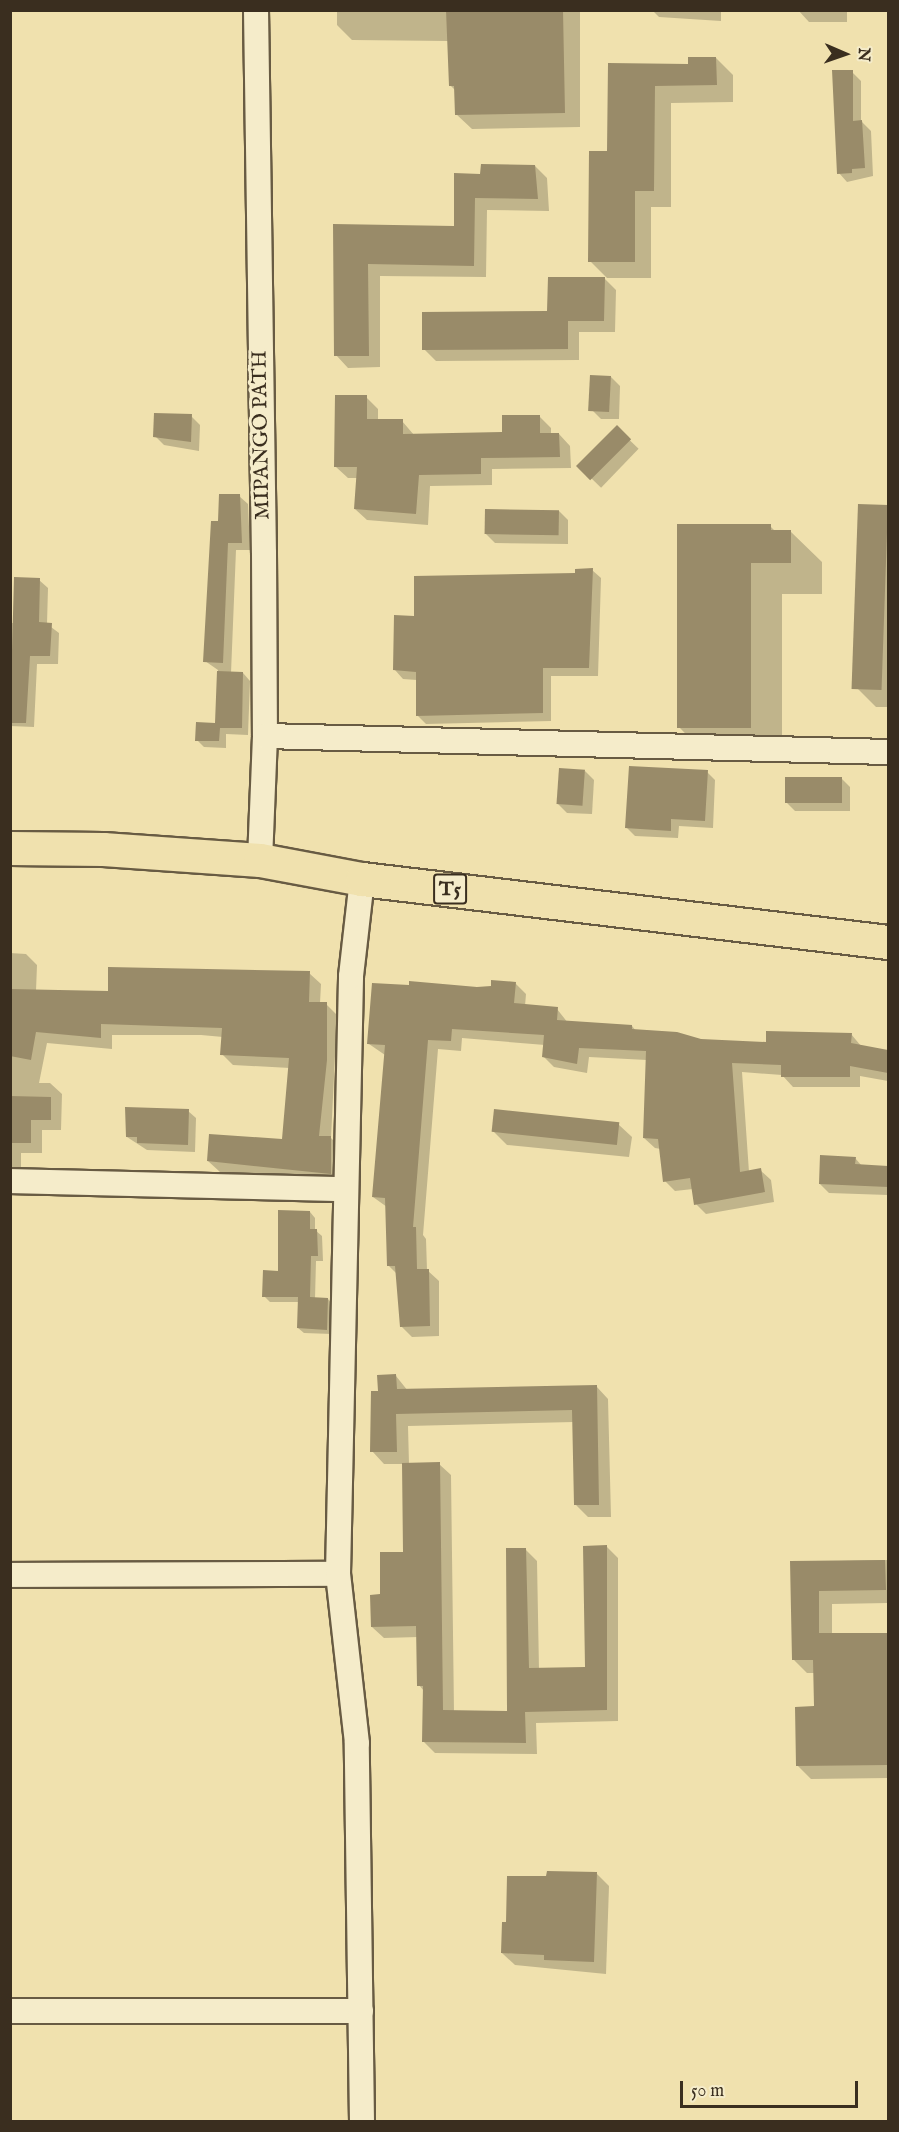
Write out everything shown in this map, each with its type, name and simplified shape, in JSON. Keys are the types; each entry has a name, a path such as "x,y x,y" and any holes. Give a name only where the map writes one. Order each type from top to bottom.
{"highway":[{"name":"T5","path":"10,848 103,849 260,860 362,879 888,942"}],"street":[{"name":"MIPANGO PATH","path":"256,10 265,736 260,860"},
{"path":"265,736 888,752"},
{"path":"362,879 351,976 344,1189 346,1268 338,1574 357,1743 362,2121"},
{"path":"10,1181 344,1189"},
{"path":"10,1575 338,1574"},
{"path":"10,2011 360,2011"}],"building":[{"path":"446,10 563,10 565,113 455,115 454,86 449,86"},
{"path":"688,57 716,57 717,85 655,86 654,191 635,191 635,262 588,262 589,151 607,151 608,63 688,64"},
{"path":"832,70 853,70 853,121 862,120 865,168 852,169 852,173 837,174"},
{"path":"481,164 535,165 538,199 475,198 474,266 368,264 369,356 334,356 333,224 454,226 454,173 480,174"},
{"path":"548,277 605,277 604,321 568,321 568,349 422,350 422,312 547,311"},
{"path":"590,375 611,376 609,412 588,411"},
{"path":"335,395 367,395 367,419 403,419 403,434 502,432 502,415 540,415 540,433 559,433 560,457 481,458 481,474 419,475 416,514 354,509 357,467 334,467"},
{"path":"154,413 192,414 191,442 153,437"},
{"path":"617,425 631,439 590,480 576,466"},
{"path":"219,494 240,494 242,543 228,543 223,663 203,662 211,521 218,521"},
{"path":"858,504 888,505 882,690 852,689"},
{"path":"485,509 559,510 559,535 485,534"},
{"path":"677,524 771,524 771,530 791,530 791,563 751,563 751,728 677,728"},
{"path":"593,568 589,668 543,668 543,713 416,716 416,672 393,670 394,615 414,616 414,576 575,573 575,569"},
{"path":"14,577 40,578 39,622 52,623 50,656 30,656 26,723 10,723"},
{"path":"217,671 243,672 242,728 220,728 219,741 195,741 196,722 215,723"},
{"path":"629,766 708,770 705,821 671,819 671,831 625,828"},
{"path":"559,768 585,770 582,806 556,804"},
{"path":"785,777 842,777 842,803 785,803"},
{"path":"108,967 310,971 309,1002 327,1002 327,1060 319,1136 331,1136 331,1174 207,1161 209,1134 282,1139 289,1058 220,1055 222,1028 101,1024 101,1038 36,1032 31,1060 10,1056 10,989 108,991"},
{"path":"491,980 516,982 514,1003 558,1007 557,1020 632,1025 632,1029 677,1032 701,1039 766,1042 766,1031 852,1033 851,1043 888,1050 888,1073 850,1066 850,1077 781,1077 781,1065 732,1063 740,1172 761,1168 765,1192 694,1205 690,1178 663,1182 658,1139 643,1138 646,1051 579,1048 577,1064 542,1057 544,1035 452,1029 451,1041 428,1040 413,1227 416,1227 417,1269 429,1269 430,1326 400,1327 395,1266 387,1266 385,1198 372,1197 385,1045 367,1044 372,983 409,985 409,981 477,987 491,986"},
{"path":"10,1096 51,1097 51,1120 31,1120 31,1143 10,1143"},
{"path":"125,1107 189,1109 188,1145 137,1143 137,1137 126,1137"},
{"path":"494,1109 619,1122 617,1145 492,1132"},
{"path":"820,1155 856,1157 855,1164 888,1166 888,1187 819,1184"},
{"path":"278,1210 310,1211 310,1229 317,1229 318,1256 311,1256 310,1297 328,1298 327,1330 297,1328 298,1297 262,1297 263,1270 278,1271"},
{"path":"396,1374 397,1389 597,1385 599,1505 574,1505 572,1410 396,1414 397,1452 370,1452 371,1391 378,1391 377,1375"},
{"path":"440,1462 443,1710 507,1711 506,1548 526,1548 529,1668 585,1667 583,1546 607,1545 607,1710 525,1712 526,1743 422,1742 423,1686 417,1686 416,1626 371,1627 370,1595 380,1594 380,1552 403,1552 402,1463"},
{"path":"885,1560 886,1590 819,1591 819,1633 888,1633 888,1765 796,1766 795,1707 814,1706 813,1660 792,1660 790,1561"},
{"path":"547,1871 597,1872 594,1962 544,1960 544,1955 501,1953 502,1922 506,1922 507,1876 546,1876"}]}
